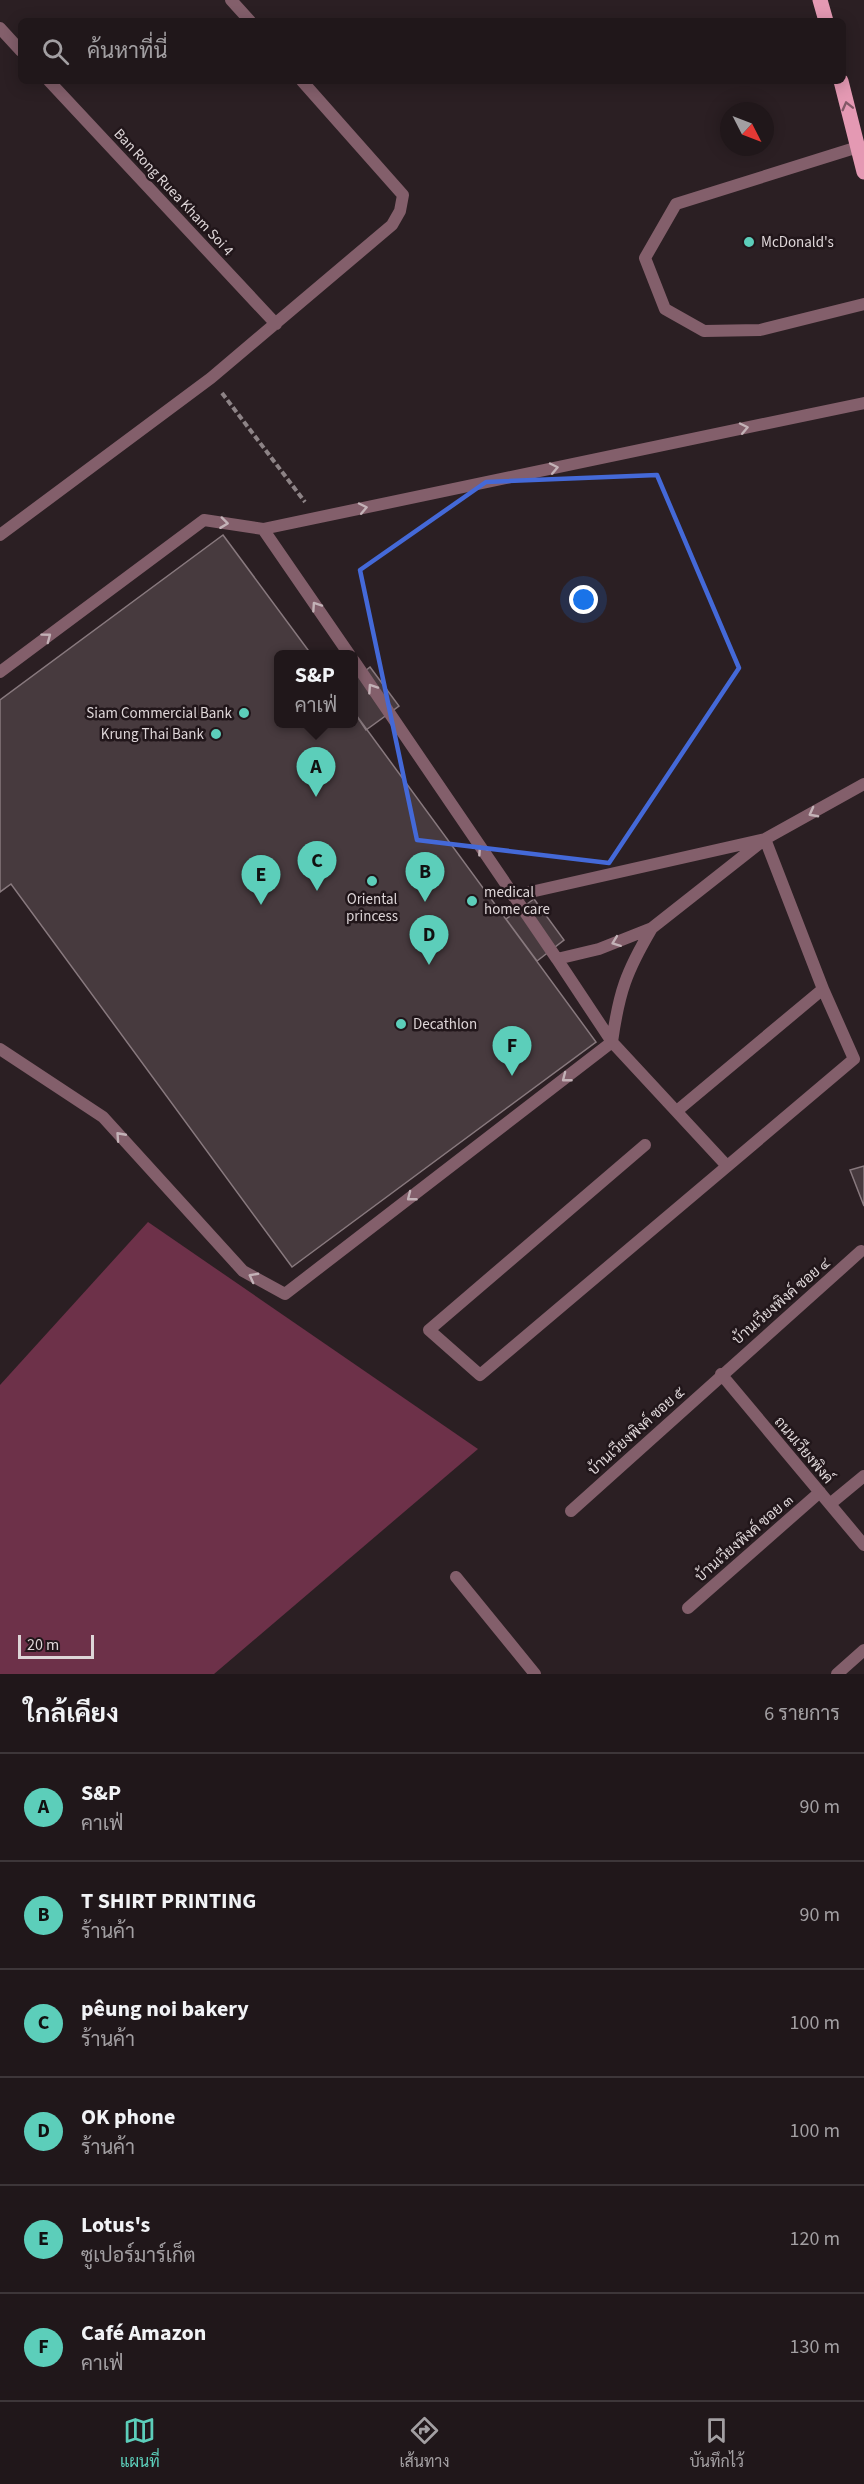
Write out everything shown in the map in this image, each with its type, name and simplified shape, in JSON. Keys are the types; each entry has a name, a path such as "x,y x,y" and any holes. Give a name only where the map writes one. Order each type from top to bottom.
{"main road":[{"path":"820,0 825,18"},
{"path":"842,84 864,172"}],"street":[{"path":"231,0 247,18"},
{"path":"0,28 18,48"},
{"name":"Ban Rong Ruea Kham Soi 4","path":"52,84 276,324"},
{"path":"0,535 211,378 392,225 400,211 403,195 305,84"},
{"path":"858,147 676,204 645,258 665,309 704,331 760,330 864,304"},
{"path":"0,672 204,520 264,529 864,403"},
{"path":"264,529 346,650"},
{"path":"358,667 612,1042 728,1166"},
{"path":"557,959 599,949 652,928 765,839 864,784"},
{"path":"513,896 765,839"},
{"path":"645,1144 429,1330 480,1375 854,1059 823,989 765,839"},
{"path":"0,1049 103,1117 243,1271 285,1294 612,1042 622,986 631,964 652,928"},
{"path":"678,1110 823,989"},
{"name":"บ้านเวียงพิงค์ ซอย ๔","path":"721,1374 861,1251"},
{"name":"ถนนเวียงพิงค์","path":"721,1374 864,1545"},
{"name":"บ้านเวียงพิงค์ ซอย ๕","path":"571,1511 721,1374"},
{"path":"830,1504 864,1476"},
{"name":"บ้านเวียงพิงค์ ซอย ๓","path":"688,1608 820,1492"},
{"path":"456,1577 535,1674"},
{"path":"837,1674 864,1650"}],"path":[{"path":"211,378 316,518"}],"highlighted area":[{"path":"657,475 739,668 609,863 417,840 360,570 486,482"}],"shaded area":[{"path":"148,1222 478,1449 214,1674 0,1674 0,1385"}],"building":[{"path":"223,535 308,650 274,650 274,728 358,728 358,717 596,1042 292,1267 11,884 0,892 0,700"},
{"path":"370,667 399,706 366,730 358,718 358,677"},
{"path":"534,899 564,940 537,961 506,919"},
{"path":"864,1166 864,1206 850,1170"}],"place":[{"name":"McDonald's","path":"749,242"},
{"name":"Siam Commercial Bank","path":"244,713"},
{"name":"Krung Thai Bank","path":"216,734"},
{"name":"S&P","path":"316,797"},
{"name":"Oriental princess","path":"372,881"},
{"name":"pêung noi bakery","path":"317,891"},
{"name":"medical home care","path":"472,901"},
{"name":"T SHIRT PRINTING","path":"425,902"},
{"name":"Lotus's","path":"261,905"},
{"name":"OK phone","path":"429,965"},
{"name":"Decathlon","path":"401,1024"},
{"name":"Café Amazon","path":"512,1076"}]}
